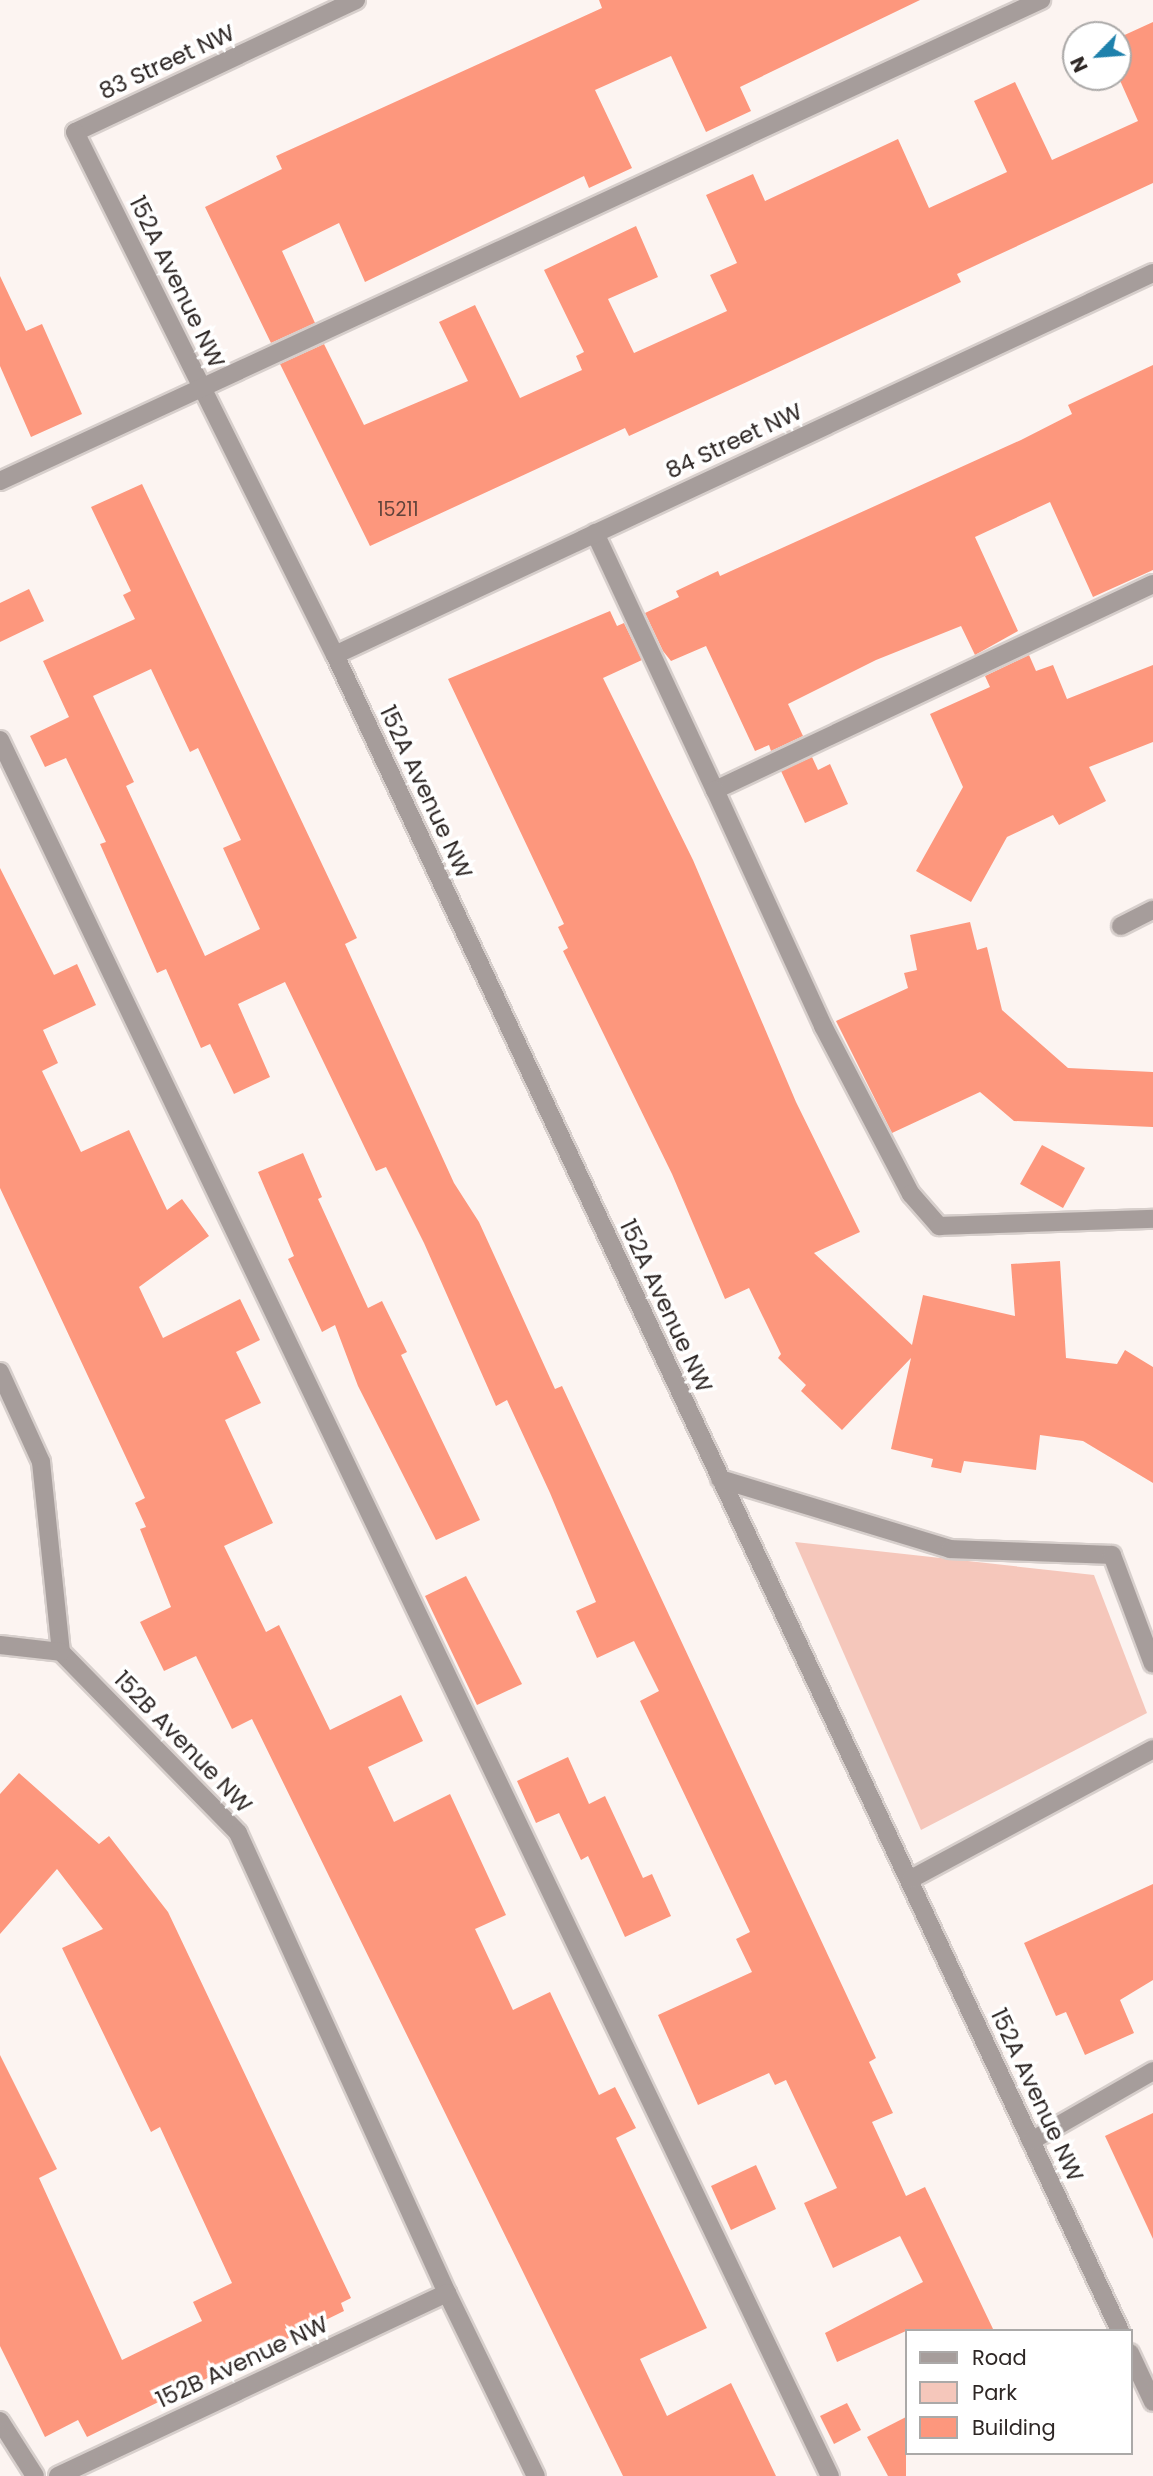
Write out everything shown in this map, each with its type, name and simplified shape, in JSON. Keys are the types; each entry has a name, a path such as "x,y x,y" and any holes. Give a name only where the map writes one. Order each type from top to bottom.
{"street":[{"name":"83 Street NW","path":"75,132 356,0"},
{"path":"0,481 201,385 1041,0"},
{"name":"152A Avenue NW","path":"75,132 335,655 720,1479 911,1879 1119,2329"},
{"name":"84 Street NW","path":"335,655 1153,273"},
{"path":"595,533 823,1027 911,1194 939,1226 1153,1219"},
{"path":"715,790 1153,584"},
{"path":"0,740 830,2476"},
{"path":"1121,926 1153,910"},
{"path":"0,1372 41,1462 61,1652 0,1645"},
{"path":"720,1479 950,1549 1112,1555 1153,1664"},
{"name":"152B Avenue NW","path":"61,1652 238,1833 447,2292 537,2476"},
{"path":"911,1879 1153,1749"},
{"path":"1031,2141 1153,2071"},
{"name":"152B Avenue NW","path":"58,2476 447,2292"},
{"path":"1132,2357 1153,2402"},
{"path":"0,2421 35,2476"}],"green space":[{"path":"795,1542 1094,1575 1147,1713 921,1830"}],"building":[{"path":"599,0 920,0 740,87 751,111 706,132 671,56 595,90 632,168 589,188 584,176 365,282 339,223 282,251 315,323 271,343 205,207 282,169 276,156 602,8"},
{"path":"1153,22 1153,183 957,274 961,282 749,381 629,436 625,428 370,546 280,364 324,344 364,425 468,381 439,322 475,305 520,398 582,370 576,356 584,352 544,270 636,226 658,277 608,299 634,353 727,311 710,275 737,263 706,195 753,174 765,201 898,139 929,208 1007,172 974,101 1015,82 1052,160 1138,121 1125,91 1132,91 1132,32"},
{"path":"0,276 26,331 42,324 82,414 31,437 0,366"},
{"path":"1153,365 1153,570 1093,597 1050,502 975,537 1018,631 975,655 961,626 876,660 788,704 803,736 771,751 769,745 755,751 706,646 671,661 663,651 645,613 679,597 676,591 718,571 720,576 1021,440 1072,414 1068,405"},
{"path":"142,484 357,938 345,944 454,1183 479,1222 555,1389 562,1386 876,2058 869,2062 893,2113 872,2122 906,2196 925,2187 993,2329 904,2329 904,2332 837,2362 825,2333 923,2282 900,2236 833,2268 804,2203 837,2188 786,2080 775,2085 769,2073 698,2105 658,2015 752,1972 736,1939 750,1932 640,1701 659,1691 634,1641 597,1658 576,1611 596,1602 550,1493 507,1400 496,1406 424,1243 386,1167 376,1171 285,982 238,1004 270,1077 234,1094 210,1044 201,1048 166,969 157,973 100,844 106,842 66,758 45,767 30,736 69,717 43,661 135,619 123,595 131,591 91,507","holes":["151,669 190,752 198,748 241,840 223,848 260,929 205,956 126,786 134,782 93,696"]},
{"path":"29,589 44,621 0,642 0,603"},
{"path":"610,611 617,626 624,623 642,660 603,678 693,860 796,1102 860,1232 814,1253 912,1345 923,1295 1015,1316 1011,1264 1060,1261 1066,1358 1117,1364 1125,1350 1153,1367 1153,1483 1083,1441 1040,1435 1036,1470 964,1461 961,1473 931,1467 933,1459 891,1449 911,1358 842,1430 801,1391 806,1385 778,1358 781,1354 749,1288 725,1299 672,1174 563,951 568,948 558,927 564,924 448,679"},
{"path":"1029,655 1036,671 1053,665 1067,699 1153,665 1153,742 1089,767 1106,801 1059,825 1053,815 1007,837 971,902 916,871 963,787 930,714 990,687 985,676"},
{"path":"812,757 818,770 830,764 848,804 805,823 781,771"},
{"path":"0,868 54,975 77,964 96,1005 43,1030 58,1063 42,1071 81,1152 129,1130 167,1210 182,1199 209,1236 139,1287 163,1338 240,1299 260,1340 236,1352 261,1403 225,1420 273,1523 224,1546 266,1632 279,1625 330,1730 401,1695 423,1741 368,1767 394,1822 450,1794 506,1915 475,1929 513,2010 550,1992 599,2095 615,2087 636,2128 616,2138 707,2328 640,2359 667,2416 731,2383 776,2476 623,2476 252,1719 232,1729 196,1656 164,1671 140,1622 171,1607 140,1529 146,1527 135,1503 145,1498 0,1188"},
{"path":"970,922 977,950 987,947 1002,1010 1068,1068 1153,1072 1153,1127 1014,1121 980,1092 892,1133 836,1021 908,988 904,973 917,970 910,935"},
{"path":"1042,1145 1085,1168 1063,1208 1020,1184"},
{"path":"303,1153 322,1197 318,1199 368,1308 382,1301 407,1352 401,1355 480,1520 436,1540 358,1386 335,1325 322,1332 288,1259 294,1256 258,1172"},
{"path":"466,1576 522,1684 477,1705 425,1596"},
{"path":"568,1757 589,1804 605,1796 643,1878 652,1874 671,1916 625,1937 588,1856 581,1860 559,1813 536,1823 517,1781"},
{"path":"19,1773 99,1844 109,1836 168,1912 351,2298 341,2303 344,2311 87,2437 78,2420 45,2437 0,2346 0,2055 57,2169 39,2178 122,2360 202,2321 193,2302 232,2283 160,2127 151,2132 62,1948 103,1929 57,1869 0,1934 0,1794"},
{"path":"1153,1884 1153,1980 1120,2000 1134,2033 1085,2055 1066,2012 1056,2016 1024,1943"},
{"path":"1153,2113 1153,2239 1105,2136"},
{"path":"756,2165 776,2209 731,2230 711,2186"},
{"path":"847,2403 861,2430 834,2444 820,2416"},
{"path":"904,2418 906,2476 888,2476 867,2437"}]}
